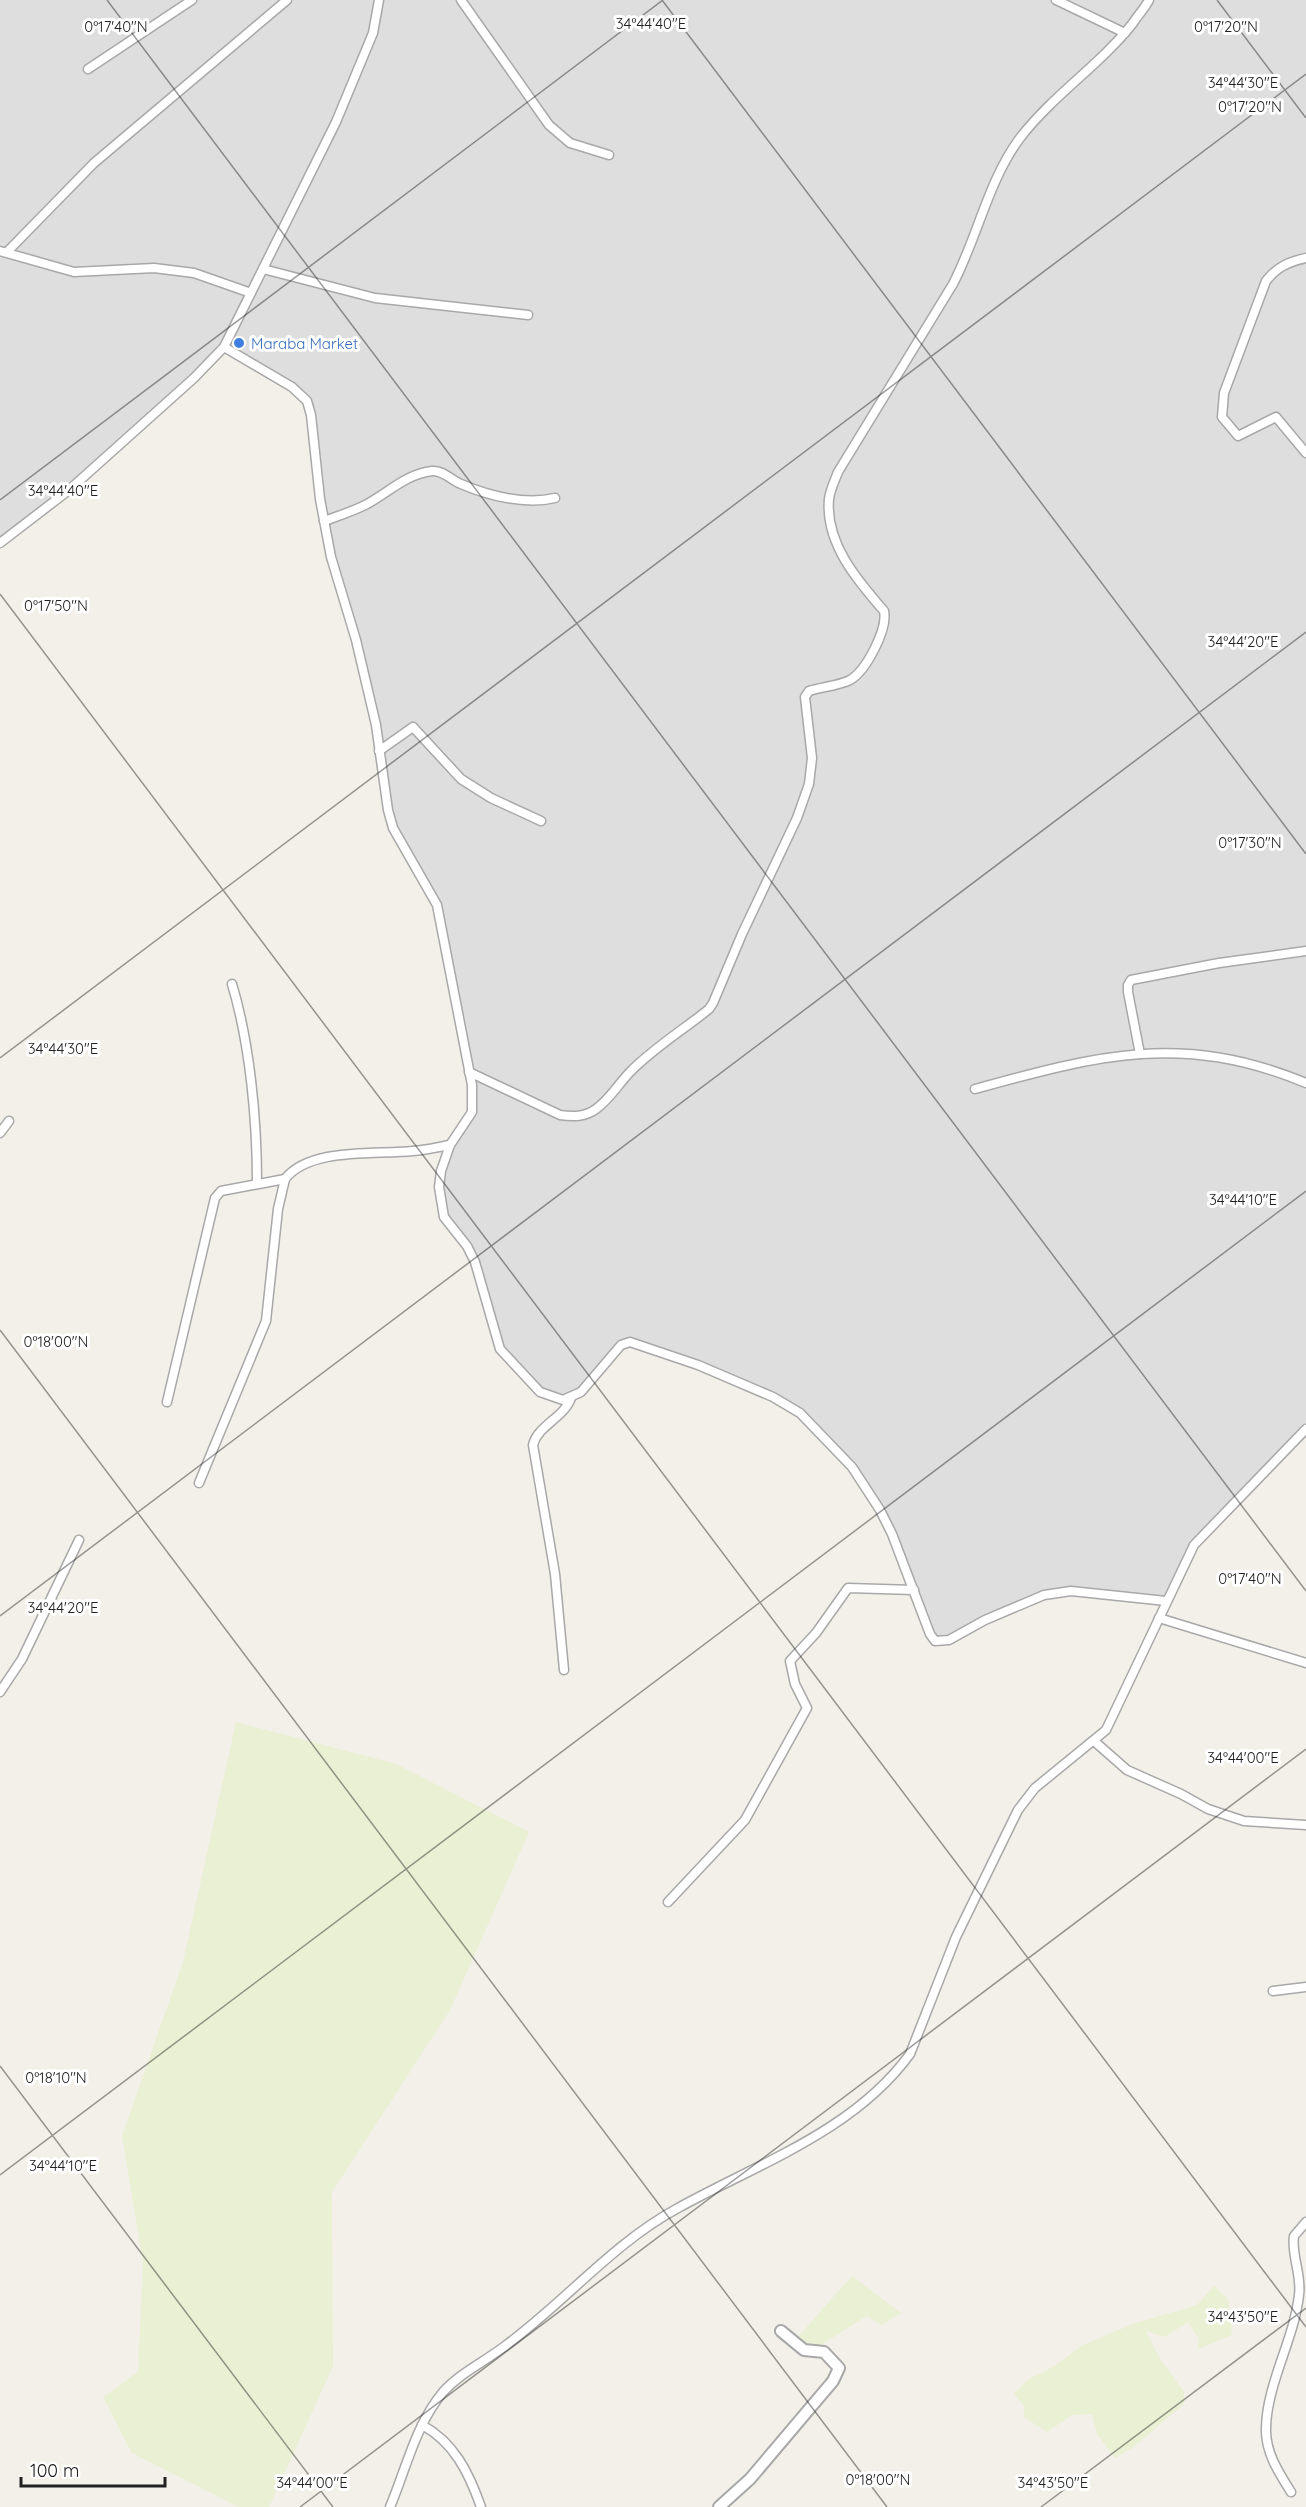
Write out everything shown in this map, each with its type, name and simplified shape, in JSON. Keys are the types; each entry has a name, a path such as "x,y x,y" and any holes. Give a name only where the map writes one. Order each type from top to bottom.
{"street":[{"path":"88,69 192,0"},
{"path":"252,293 194,273 154,267 74,272 4,252 94,163 287,0"},
{"path":"0,543 69,490 224,347 336,122 373,33 379,0"},
{"path":"461,0 549,125 570,143 609,155"},
{"path":"1056,0 1125,33"},
{"path":"469,1071 560,1115 573,1117 588,1113 602,1104 630,1071 653,1051 699,1018 713,1003 742,934 797,818 809,784 812,758 805,697 809,691 850,680 863,669 876,646 885,617 884,611 853,573 834,536 829,497 838,472 953,284 970,251 993,182 1005,160 1021,136 1125,33 1149,0"},
{"path":"1306,258 1289,262 1275,270 1266,281 1224,393 1222,417 1238,436 1276,417 1306,453"},
{"path":"263,269 375,298 528,315"},
{"path":"224,347 292,387 306,401 311,415 324,521 331,557 356,640 376,725 393,828 437,904 472,1085 472,1112 450,1145 441,1172 439,1187 444,1217 467,1246 475,1262 500,1349 540,1392 562,1400 572,1398 581,1392 621,1345 630,1342 698,1365 773,1396 800,1413 852,1467 880,1510 930,1634 941,1642 1044,1594 1071,1591 1166,1600"},
{"path":"324,521 367,504 414,476 434,471 441,472 471,488 506,497 539,501 555,498"},
{"path":"379,751 413,727 461,779 490,798 541,821"},
{"path":"1140,1054 1128,992 1131,980 1218,963 1306,951"},
{"path":"232,984 239,1006 257,1134 257,1183"},
{"path":"975,1089 1052,1067 1106,1056 1189,1053 1221,1057 1282,1073 1306,1083"},
{"path":"0,1133 9,1121"},
{"path":"167,1402 215,1198 220,1191 285,1179 306,1163 336,1156 413,1151 450,1145"},
{"path":"199,1483 266,1321 278,1209 285,1179"},
{"path":"564,1670 555,1574 533,1445 538,1434 567,1410 572,1398"},
{"path":"390,2507 422,2425 443,2392 470,2369 505,2346 617,2251 674,2210 806,2142 878,2092 910,2054 956,1937 1018,1810 1035,1788 1106,1730 1194,1545 1306,1429"},
{"path":"0,1692 22,1659 79,1540"},
{"path":"668,1902 746,1820 807,1708 795,1684 790,1661 816,1633 848,1588 914,1590"},
{"path":"1159,1618 1306,1663"},
{"path":"1094,1741 1127,1770 1181,1794 1208,1809 1244,1821 1306,1825"},
{"path":"1273,1991 1306,1987"},
{"path":"1291,2492 1274,2463 1266,2429 1273,2389 1290,2338 1300,2293 1294,2236 1306,2222"},
{"path":"719,2507 750,2479 832,2380 839,2368 824,2352 804,2350 782,2331"},
{"path":"422,2425 444,2440 459,2458 481,2507"}],"shaded area":[{"path":"0,0 1306,0 1306,1427 1193,1545 1165,1600 1044,1594 947,1640 935,1639 892,1532 852,1466 800,1412 629,1341 571,1398 540,1391 500,1348 475,1262 444,1217 440,1186 452,1146 472,1111 438,904 393,827 379,749 331,557 307,400 224,347 98,464 0,541"}],"green space":[{"path":"236,1722 396,1764 529,1832 450,2010 332,2192 333,2366 269,2507 239,2507 132,2453 103,2397 138,2372 143,2263 122,2136 183,1962"},
{"path":"852,2276 901,2313 882,2325 867,2316 811,2351 798,2337"},
{"path":"1214,2286 1228,2299 1232,2335 1198,2349 1199,2339 1188,2322 1165,2337 1146,2331 1159,2357 1184,2392 1184,2404 1132,2448 1115,2458 1097,2434 1092,2414 1072,2415 1047,2432 1024,2417 1024,2406 1014,2394 1027,2380 1053,2367 1081,2346 1133,2324 1197,2305"}],"place":[{"name":"Maraba Market","path":"239,343"}]}
